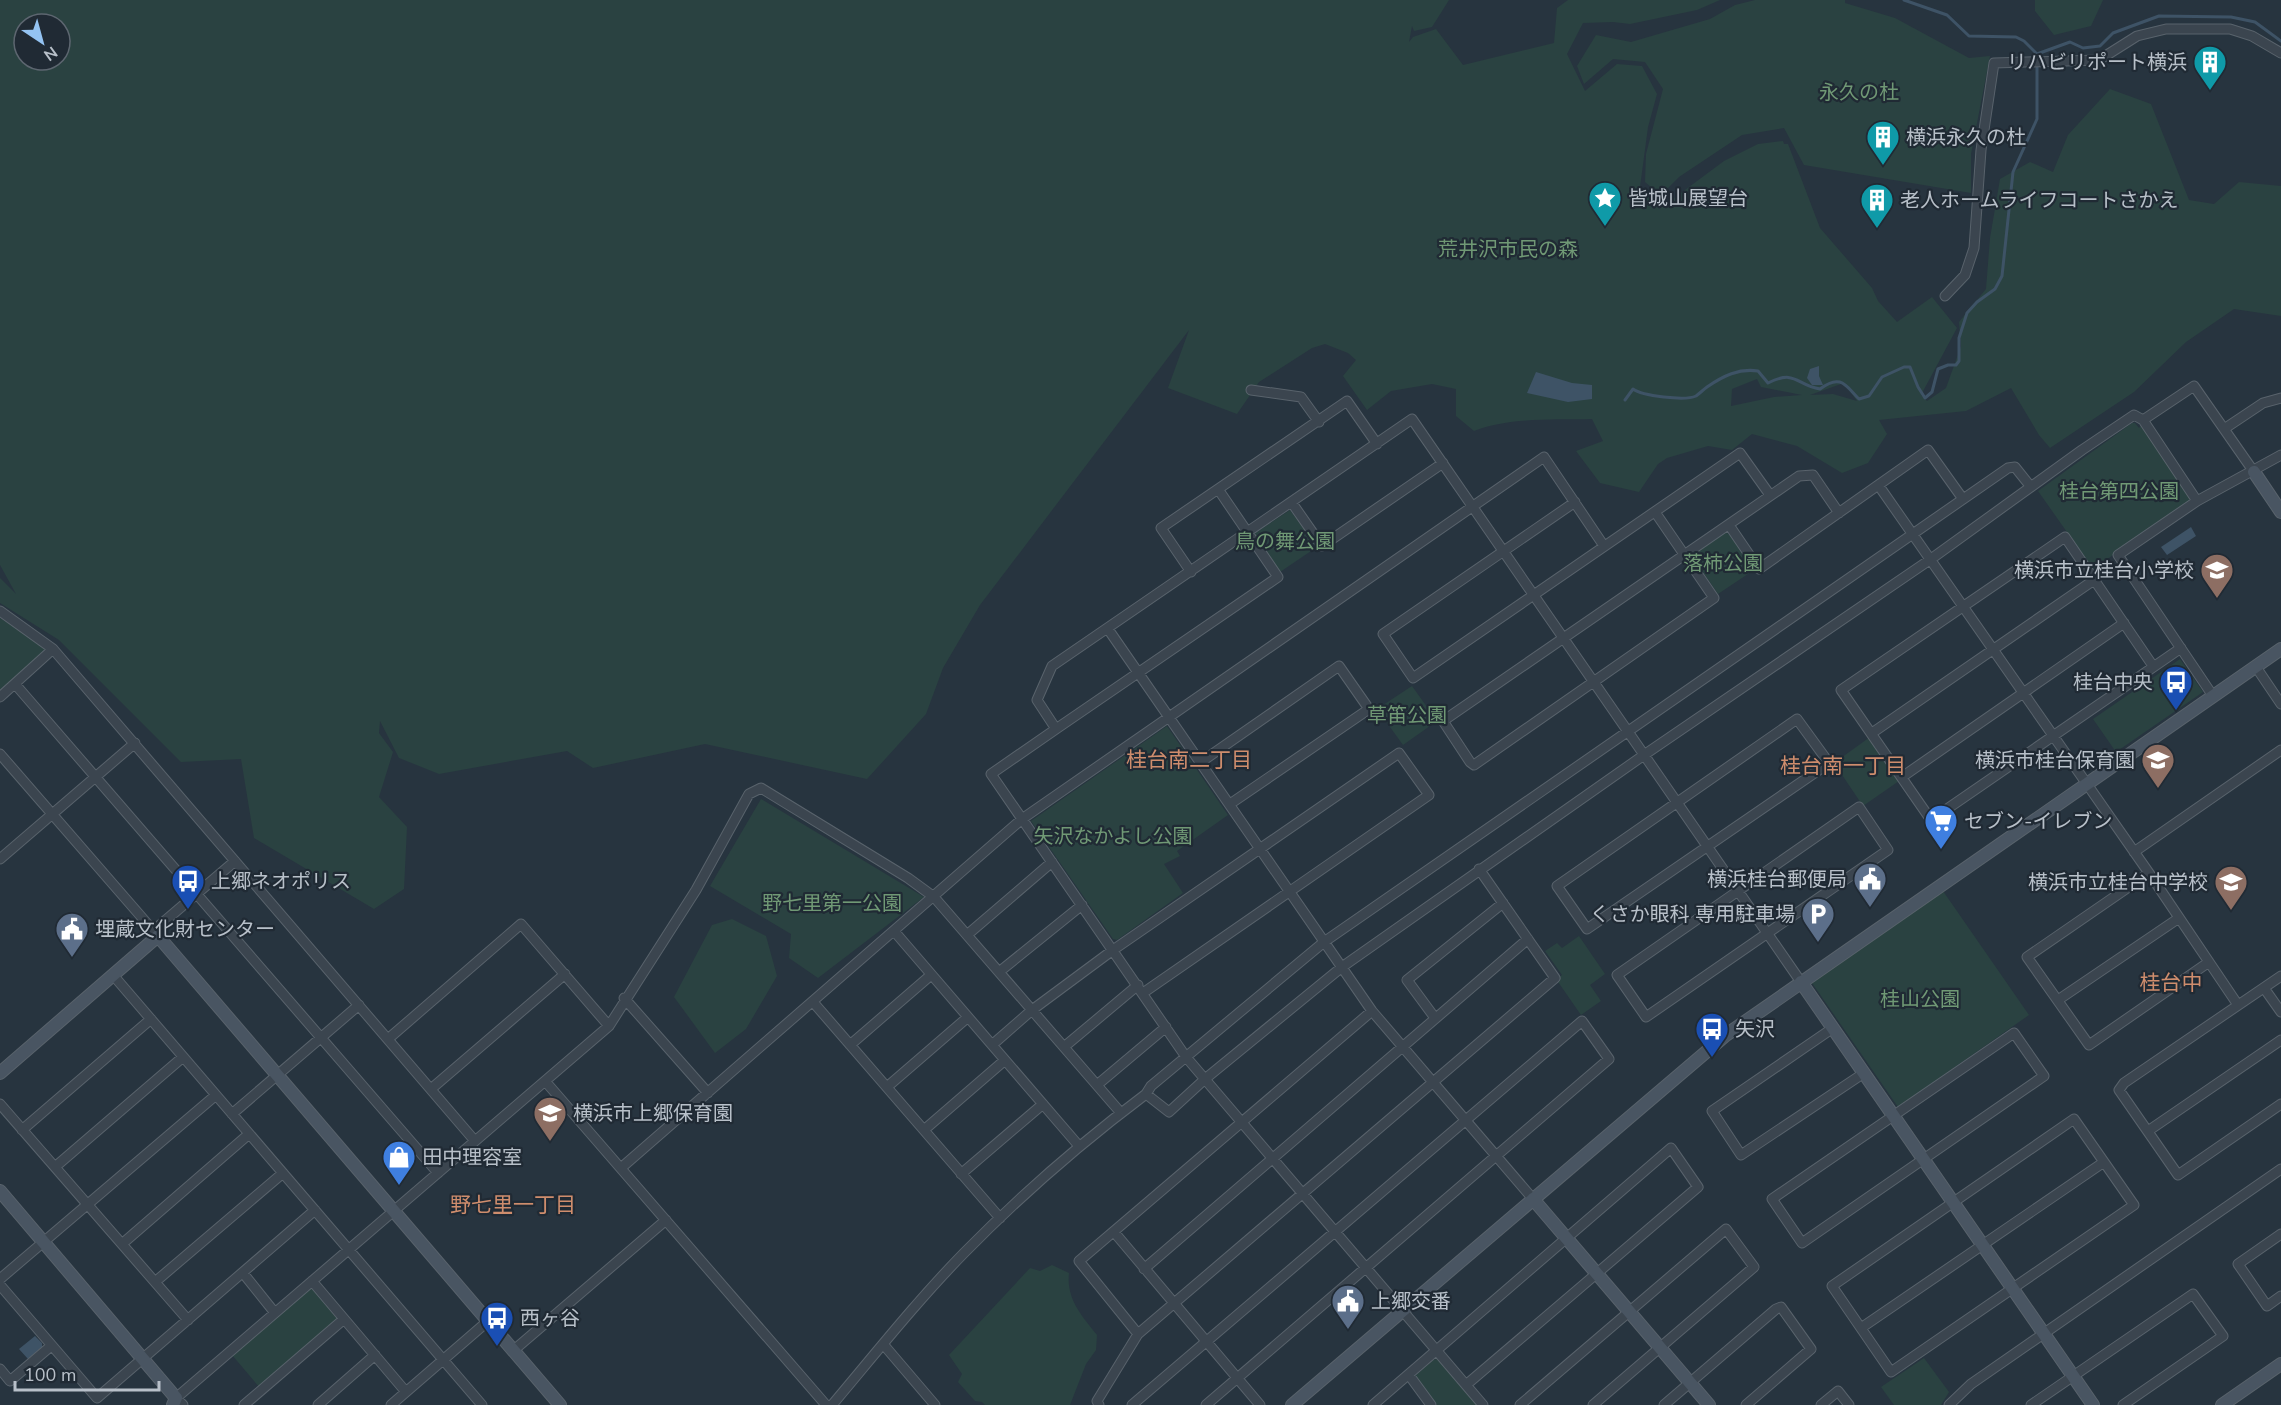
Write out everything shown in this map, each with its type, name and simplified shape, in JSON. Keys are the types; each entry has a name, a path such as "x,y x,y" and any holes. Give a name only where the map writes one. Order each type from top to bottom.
{"street":[{"path":"1944,296 1965,275 1974,248 1981,150 1994,63 2099,60 2137,36 2166,29 2230,29 2252,36 2281,53"},
{"path":"2143,420 2194,386 2281,512"},
{"path":"1251,390 1301,397 1318,422"},
{"path":"2224,429 2263,403 2281,398"},
{"path":"1191,572 1161,528 1347,402 1377,444"},
{"path":"1146,1094 1169,1112 1317,985 1479,869 1931,559 2134,415 2143,420 2198,501"},
{"path":"1056,729 1037,700 1052,666 1413,419 2092,1405"},
{"path":"1729,525 1759,569 1928,450 1963,499"},
{"path":"1575,502 1383,634 1413,678 1740,453 1770,495"},
{"path":"2213,696 2118,555 2198,501 2281,455"},
{"path":"621,1168 1022,819 1544,458 1604,546"},
{"path":"1292,503 1322,546 1443,463"},
{"path":"832,1405 939,1280 1000,1218 1079,1146 1146,1094 1151,1086 1324,942 2008,468 2015,467 2020,471 2031,488"},
{"path":"1655,512 1685,556 1714,598 1474,765 1443,721 1685,556 1770,495 1799,476 1813,475 1839,513"},
{"path":"1879,486 1994,648 2238,1005"},
{"path":"1218,489 1278,577 991,774 1186,1057 1483,1405"},
{"path":"2153,666 2065,537 1841,690 1931,820 2181,648"},
{"path":"1872,733 2094,580"},
{"path":"0,611 53,649 475,1141"},
{"path":"1902,777 2124,623"},
{"path":"1108,629 1372,1011 1709,1405"},
{"path":"0,697 53,649"},
{"path":"1292,1405 1726,1035 2281,649"},
{"path":"1201,762 1339,666 1370,709 1230,804"},
{"path":"2256,667 2281,704"},
{"path":"15,684 438,1173"},
{"path":"1797,719 1829,763 1707,846 1587,929 1557,886 1797,719"},
{"path":"2,853 51,815 135,743"},
{"path":"2134,852 2281,750"},
{"path":"992,1045 1032,1010 1113,950 1399,753 1429,795 1290,891 1140,989 1064,1047"},
{"path":"0,754 560,1405"},
{"path":"0,1191 177,1403 275,1313 609,1026 624,998 696,890 749,794 761,788 908,878 934,897 1121,1113"},
{"path":"1859,807 1888,850 1767,933 1646,1017 1617,975 1737,889 1859,807"},
{"path":"0,1073 113,975 196,894 235,861"},
{"path":"967,935 1052,862"},
{"path":"1100,1405 1096,1401 1138,1334 1555,978 1479,869"},
{"path":"2149,873 2027,957 2089,1045 2209,962"},
{"path":"1436,1018 1407,980 1503,903"},
{"path":"999,972 1082,905"},
{"path":"2058,1000 2179,918"},
{"path":"388,1039 521,924 609,1026"},
{"path":"894,931 1079,1146"},
{"path":"1144,1269 1527,939"},
{"path":"431,1089 565,974"},
{"path":"113,975 443,1360 476,1403"},
{"path":"850,1045 931,975"},
{"path":"2281,976 2124,1083 2120,1090 2178,1175 2281,1104"},
{"path":"2264,988 2281,1012"},
{"path":"624,998 708,1093"},
{"path":"813,1002 1000,1218"},
{"path":"232,1114 359,1005"},
{"path":"1138,1334 1079,1262 1372,1011"},
{"path":"887,1087 968,1017"},
{"path":"22,1130 151,1019"},
{"path":"1132,1405 1582,1021 1609,1059 1206,1405"},
{"path":"1097,1085 1166,1027"},
{"path":"1833,1028 1712,1111 1741,1155 1864,1072"},
{"path":"2014,1033 2044,1076 1802,1243 1772,1199 1893,1116 2014,1033"},
{"path":"2148,1131 2281,1040"},
{"path":"55,1167 183,1057"},
{"path":"924,1130 1005,1060"},
{"path":"545,1081 826,1405"},
{"path":"0,1279 216,1095"},
{"path":"0,1104 188,1320"},
{"path":"961,1174 1043,1104"},
{"path":"2074,1119 2104,1162 2134,1205 1891,1371 1832,1286 2074,1119"},
{"path":"122,1244 249,1134"},
{"path":"1373,1405 1671,1148 1698,1187 1466,1385"},
{"path":"1861,1328 2104,1162"},
{"path":"1949,1405 1971,1384 2281,1169"},
{"path":"155,1282 283,1173"},
{"path":"0,1285 97,1398 315,1210"},
{"path":"513,1350 666,1220"},
{"path":"1520,1405 1726,1229 1754,1267 1593,1405"},
{"path":"1114,1232 1260,1405"},
{"path":"2281,1234 2238,1264 2267,1306 2281,1296"},
{"path":"243,1273 275,1313"},
{"path":"312,1281 406,1392"},
{"path":"2031,1405 2193,1294 2223,1336 2123,1405"},
{"path":"1664,1405 1776,1309 1782,1307 1811,1348 1746,1405"},
{"path":"244,1405 344,1319"},
{"path":"391,1405 488,1321"},
{"path":"883,1344 935,1405"},
{"path":"0,1369 10,1381 51,1346"},
{"path":"318,1405 375,1355"},
{"path":"2222,1405 2280,1367"},
{"path":"1409,1375 1431,1405"},
{"path":"1821,1405 1838,1391 1849,1405"}],"green space":[{"name":"荒井沢市民の森","path":"0,0 1449,0 1432,27 1414,31 1412,26 1409,42 1413,37 1436,29 1463,65 1554,43 1557,8 1568,0 1720,0 1697,10 1630,24 1583,23 1567,54 1585,91 1617,64 1642,66 1657,94 1648,127 1640,187 1662,207 1724,161 1758,144 1783,141 1784,144 1788,144 1820,228 1872,288 1878,301 1897,322 1932,297 1957,328 1921,395 1927,401 1946,388 1961,346 1959,322 1986,289 1990,238 2000,179 2030,162 2053,172 2068,135 2110,89 2151,104 2189,200 2214,204 2239,182 2281,186 2281,316 2234,309 2186,342 2134,392 2050,448 2039,435 2011,388 1966,411 1879,420 1887,434 1868,463 1842,473 1797,446 1752,434 1732,450 1708,446 1667,458 1658,464 1639,492 1600,483 1576,451 1603,441 1592,419 1517,421 1474,431 1456,416 1456,389 1432,384 1391,391 1367,410 1343,376 1356,360 1348,353 1325,344 1312,348 1259,382 1237,414 1168,388 1189,330 980,605 943,668 926,714 867,779 705,744 593,768 567,751 439,774 399,758 380,721 379,733 393,752 379,797 407,827 404,889 374,909 254,838 241,759 181,762 59,640 0,603 0,578 16,594 0,565","holes":["1757,379 1761,387 1802,395 1774,397 1731,406 1732,389","1844,383 1857,401 1833,394 1810,395"]},
{"name":"永久の杜","path":"1755,0 1845,0 1845,3 1895,18 1969,58 1990,56 1971,154 1971,193 1804,165 1784,128 1742,135 1679,177 1661,195 1645,182 1646,154 1663,89 1645,62 1613,59 1584,84 1577,66 1596,35 1631,42 1710,19 1735,5"},
{"path":"2035,0 2103,0 2091,26 2054,35 2035,11"},
{"name":"桂台第四公園","path":"2132,423 2139,428 2141,426 2190,497 2189,502 2093,569 2038,491"},
{"name":"鳥の舞公園","path":"1290,510 1317,547 1280,572 1254,534"},
{"name":"落柿公園","path":"1725,532 1730,535 1754,570 1718,594 1692,556"},
{"path":"0,618 50,649 0,691"},
{"path":"2180,659 2203,692 2116,752 2093,719"},
{"name":"草笛公園","path":"1412,686 1437,721 1403,745 1377,709"},
{"name":"矢沢なかよし公園","path":"1167,726 1228,815 1177,851 1180,856 1164,864 1183,893 1117,940 1113,939 1031,821"},
{"path":"1870,737 1899,781 1863,806 1834,763"},
{"name":"野七里第一公園","path":"761,799 924,897 818,978 789,958 791,934 710,886"},
{"name":"桂山公園","path":"1943,891 2029,1015 1898,1107 1812,983"},
{"path":"732,919 766,936 777,976 746,1029 715,1053 674,997 712,925"},
{"path":"1579,936 1605,974 1590,985 1601,1001 1581,1015 1556,979 1562,975 1545,951 1557,943 1562,948"},
{"path":"1052,1265 1069,1273 1073,1299 1097,1335 1096,1350 1086,1364 1070,1405 985,1405 975,1401 958,1382 962,1374 949,1355 1030,1268 1040,1271"},
{"path":"313,1286 341,1319 260,1388 232,1355"},
{"path":"1924,1358 1949,1392 1941,1405 1894,1405 1881,1387"},
{"path":"1437,1359 1478,1405 1437,1405 1415,1376"}],"water":[{"path":"1819,366 1819,376 1823,385 1812,385 1807,378 1810,369"},
{"path":"1536,372 1572,383 1592,385 1592,399 1568,402 1527,393"},
{"path":"2191,527 2196,536 2167,555 2161,547"},
{"path":"35,1336 42,1343 42,1347 28,1359 19,1349"}],"waterway":[{"path":"1625,400 1633,389 1654,396 1674,398 1696,396 1725,376 1751,370 1758,371 1768,383 1785,377 1820,389 1833,382 1842,383 1859,399 1869,396 1882,377 1904,367 1910,367 1925,398 1932,392 1938,369 1956,365 1959,361 1959,338 1967,313 1977,302 1995,289 2002,276 2013,172 2037,119 2037,54 2024,41 2016,37 1969,36 1947,15 1904,0"},
{"path":"2037,54 2070,42 2083,48 2100,46 2113,33 2159,16 2231,17 2255,22 2281,41"}],"place":[{"name":"リハビリポート横浜","path":"2210,91"},
{"name":"横浜永久の杜","path":"1883,166"},
{"name":"皆城山展望台","path":"1605,227"},
{"name":"老人ホームライフコートさかえ","path":"1877,229"},
{"name":"横浜市立桂台小学校","path":"2217,599"},
{"name":"桂台中央","path":"2176,711"},
{"name":"横浜市桂台保育園","path":"2158,789"},
{"name":"セブン-イレブン","path":"1941,850"},
{"name":"横浜桂台郵便局","path":"1870,908"},
{"name":"上郷ネオポリス","path":"188,910"},
{"name":"横浜市立桂台中学校","path":"2231,911"},
{"name":"くさか眼科 専用駐車場","path":"1818,943"},
{"name":"埋蔵文化財センター","path":"72,958"},
{"name":"矢沢","path":"1712,1058"},
{"name":"横浜市上郷保育園","path":"550,1142"},
{"name":"田中理容室","path":"399,1186"},
{"name":"上郷交番","path":"1348,1330"},
{"name":"西ヶ谷","path":"497,1347"}],"district":[{"name":"桂台南二丁目","path":"1189,760"},
{"name":"桂台南一丁目","path":"1843,766"},
{"name":"桂台中","path":"2171,983"},
{"name":"野七里一丁目","path":"513,1205"}]}
